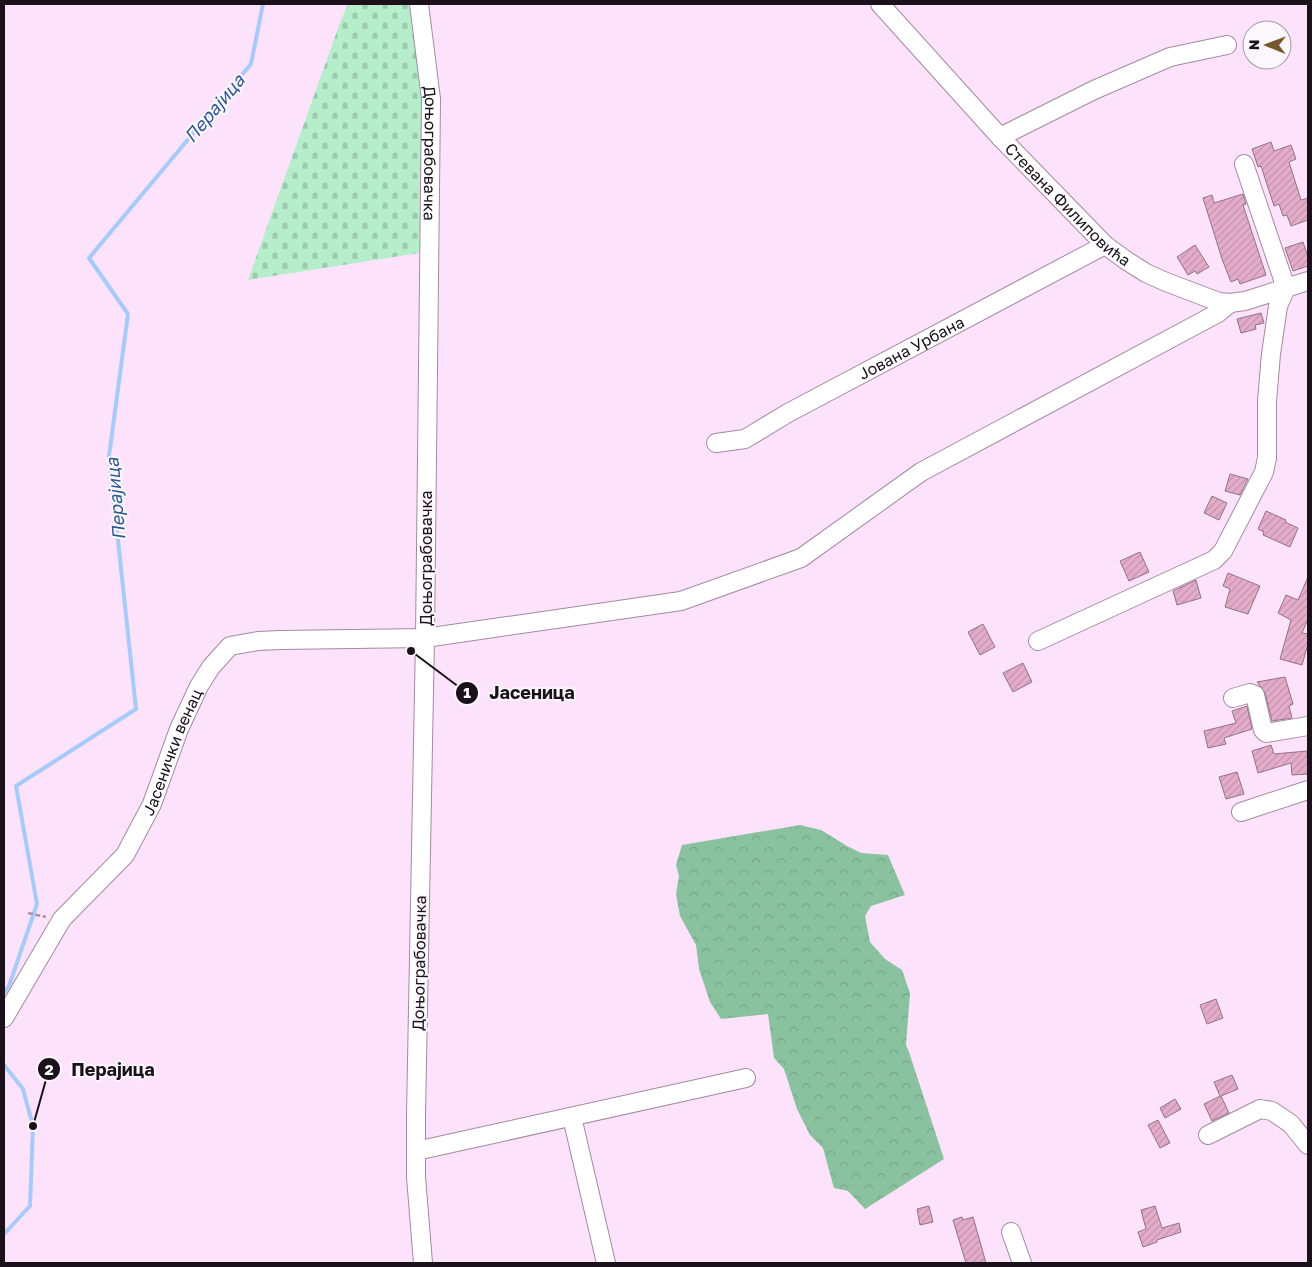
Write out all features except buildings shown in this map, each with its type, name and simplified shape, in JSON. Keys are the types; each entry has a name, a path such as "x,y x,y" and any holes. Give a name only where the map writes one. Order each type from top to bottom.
{"street":[{"name":"Доњограбовачка","path":"419,4 431,99 425,638 416,1151 418,1219 423,1263"},
{"name":"Стевана Филиповића","path":"880,4 1000,136 1105,245 1126,261 1146,273 1219,302 1245,301 1308,282"},
{"path":"1000,136 1094,90 1170,57 1227,45"},
{"path":"1038,641 1214,560 1223,551 1258,486 1267,458 1267,401 1271,354 1278,306 1286,288 1244,164"},
{"name":"Јована Урбана","path":"716,443 744,439 788,413 1105,245"},
{"name":"Јасенички венац","path":"4,1018 62,919 125,855 152,804 179,729 199,686 211,667 230,646 250,642 280,640 425,638 682,601 801,558 921,472 1209,317 1230,303"},
{"path":"1233,698 1250,693 1255,695 1263,730 1266,734 1308,726"},
{"path":"1241,812 1308,790"},
{"path":"416,1151 746,1078"},
{"path":"1208,1135 1260,1109 1272,1111 1291,1124 1308,1145"},
{"path":"572,1117 606,1263"},
{"path":"1011,1232 1022,1263"}],"path":[{"path":"28,913 42,917"}],"green space":[{"path":"348,4 408,4 411,12 424,119 419,253 248,280 341,20"},
{"path":"800,825 821,830 861,853 888,855 905,895 871,906 865,916 870,942 885,959 902,970 910,993 906,1045 944,1159 865,1209 848,1191 834,1188 823,1148 810,1135 797,1109 784,1069 774,1058 768,1014 721,1019 710,1002 699,969 696,945 680,916 676,894 679,876 676,865 682,845"}],"waterway":[{"name":"Перајица","path":"4,993 9,986 37,904 16,786 136,709 109,456 128,314 89,258 251,64 263,4"},
{"name":"Перајица","path":"4,1065 23,1089 33,1126 30,1206 4,1234"}],"place":[{"name":"Јасеница","path":"411,651"},
{"name":"Перајица","path":"33,1126"}]}
